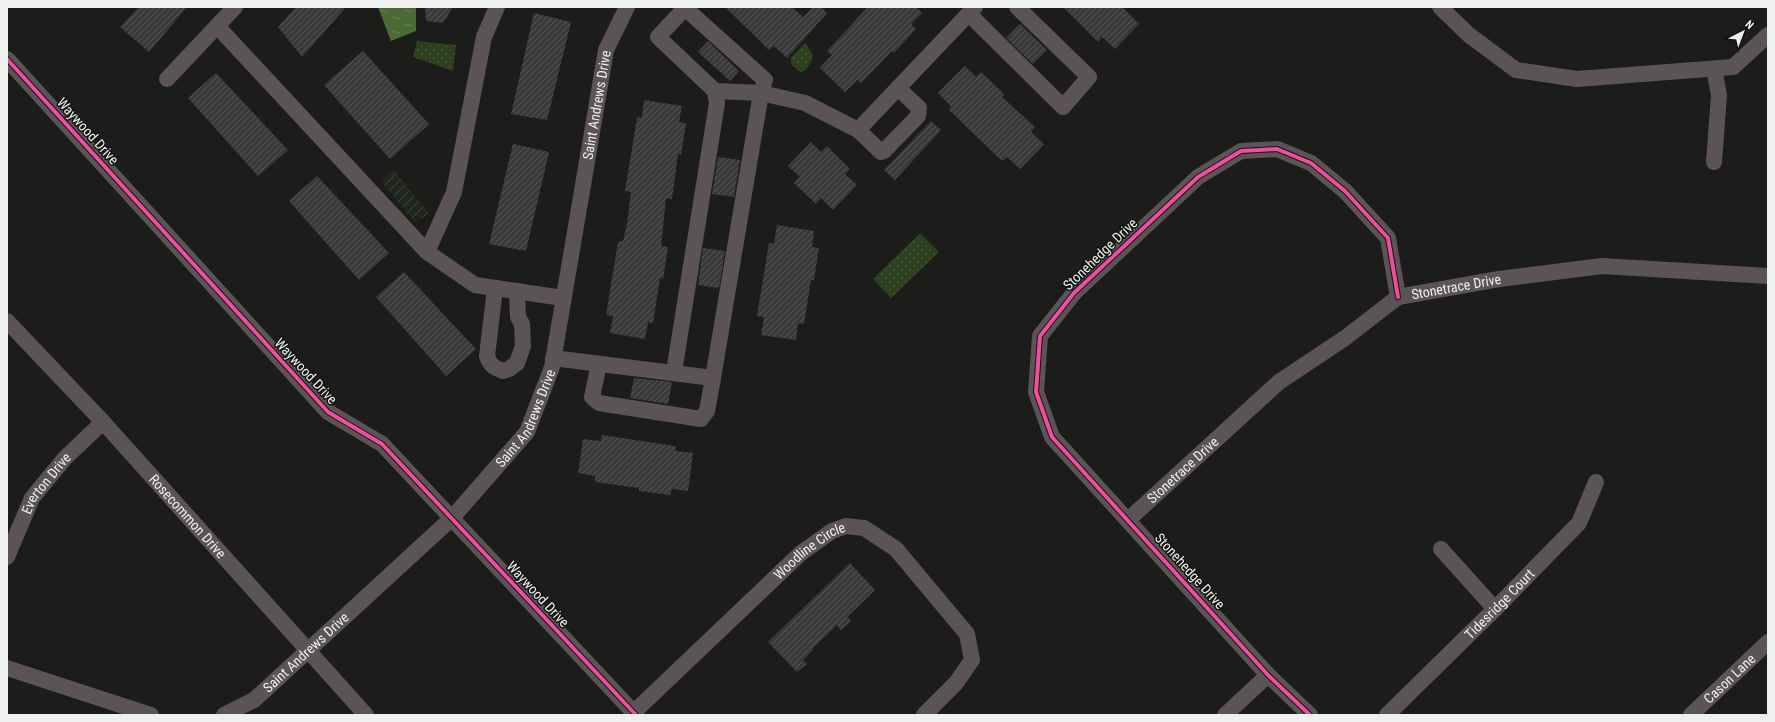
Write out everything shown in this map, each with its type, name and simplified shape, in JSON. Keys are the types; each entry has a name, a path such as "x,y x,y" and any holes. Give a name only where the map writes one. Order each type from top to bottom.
{"street":[{"path":"168,79 235,7"},
{"path":"427,252 454,192 484,37 497,7"},
{"name":"Saint Andrews Drive","path":"224,715 254,700 452,518 527,432 552,367 606,50 627,7"},
{"path":"858,130 972,10 1064,107 1089,77 1017,7"},
{"path":"1440,7 1469,35 1516,70 1576,79 1733,67 1768,35"},
{"path":"599,364 592,397 599,404 701,419 707,411 714,378 761,92 765,80 685,8 658,37 715,91 717,103 674,372"},
{"path":"217,26 427,252 475,285 563,298"},
{"name":"Waywood Drive","path":"7,59 328,412 382,444 635,714"},
{"path":"1714,69 1719,95 1714,162"},
{"path":"715,91 761,92 805,104 858,130 881,152 889,146 918,116 920,112 919,108 898,88"},
{"name":"Stonehedge Drive","path":"1310,715 1268,675 1052,437 1036,392 1040,336 1074,293 1198,177 1241,151 1277,149 1311,163 1345,191 1388,238 1398,298"},
{"name":"Stonetrace Drive","path":"1128,520 1279,382 1345,338 1398,298 1499,279 1602,266 1768,276"},
{"path":"495,288 487,356 489,363 494,368 503,371 509,369 517,363 522,346 522,324 518,317 517,291"},
{"name":"Rosecommon Drive","path":"7,321 103,422 366,715"},
{"path":"553,358 714,378"},
{"name":"Everton Drive","path":"7,557 32,498 64,458 103,422"},
{"name":"Tidesridge Court","path":"1388,715 1495,609 1578,523 1596,482"},
{"name":"Woodline Circle","path":"635,714 801,553 832,531 846,526 864,528 896,549 967,634 972,660 956,683 924,715"},
{"path":"1441,549 1495,609"},
{"name":"Cason Lane","path":"1690,715 1768,642"},
{"path":"7,668 151,715"},
{"path":"1225,715 1268,675"}],"shaded area":[{"path":"417,41 456,45 453,71 413,57"},
{"path":"805,43 813,55 808,68 803,72 800,72 791,64 791,58"},
{"path":"393,169 429,214 415,222 381,181"},
{"path":"920,233 939,252 891,298 873,279"}],"water":[{"path":"378,7 416,7 416,31 391,41"}],"building":[{"path":"139,7 187,7 149,52 120,27"},
{"path":"296,7 346,7 302,57 278,27"},
{"path":"425,7 453,7 443,23 426,21"},
{"path":"725,7 792,7 803,17 813,7 821,7 827,13 787,58 774,46 769,50"},
{"path":"868,7 916,7 922,13 911,24 916,29 894,53 892,51 861,83 857,80 845,92 820,68 832,55 827,51"},
{"path":"1063,7 1122,7 1139,24 1115,49 1102,37 1098,42"},
{"path":"534,13 571,22 547,120 511,114"},
{"path":"1020,24 1047,50 1033,64 1006,38"},
{"path":"708,41 739,71 730,81 698,52"},
{"path":"363,51 429,124 390,159 324,85"},
{"path":"965,66 976,77 981,72 1004,94 1002,97 1035,127 1031,132 1044,144 1020,169 1007,157 1002,161 949,110 951,106 938,93"},
{"path":"216,73 288,150 258,176 188,98"},
{"path":"644,100 682,106 679,122 686,123 681,155 678,154 672,199 666,198 661,246 668,247 663,279 660,278 653,323 648,322 645,339 610,333 613,316 606,315 618,242 623,241 627,224 631,192 625,191 637,118 642,117"},
{"path":"931,121 941,130 895,180 884,170"},
{"path":"811,142 821,152 827,146 850,169 845,174 857,185 833,210 821,198 816,204 794,183 800,177 788,166"},
{"path":"513,144 549,152 526,251 489,244"},
{"path":"718,157 740,160 734,197 712,194"},
{"path":"317,176 389,253 359,280 289,201"},
{"path":"777,225 814,231 812,247 819,248 814,280 811,280 804,324 798,323 796,340 761,335 764,317 757,316 769,243 774,243"},
{"path":"703,248 725,251 719,288 698,285"},
{"path":"404,272 476,349 446,376 376,297"},
{"path":"634,378 672,382 668,404 630,398"},
{"path":"602,435 675,446 676,451 693,453 688,491 672,489 670,495 639,491 639,488 595,482 595,476 578,473 583,439 601,441"},
{"path":"850,563 875,590 847,617 851,621 841,630 837,625 812,649 813,650 803,660 807,664 797,672 768,642"}],"cycle path":[{"path":"7,59 328,412 382,444 636,715"},
{"path":"1310,715 1268,675 1052,437 1036,392 1040,336 1074,293 1198,177 1241,151 1277,149 1311,163 1345,191 1388,238 1398,297"}]}
